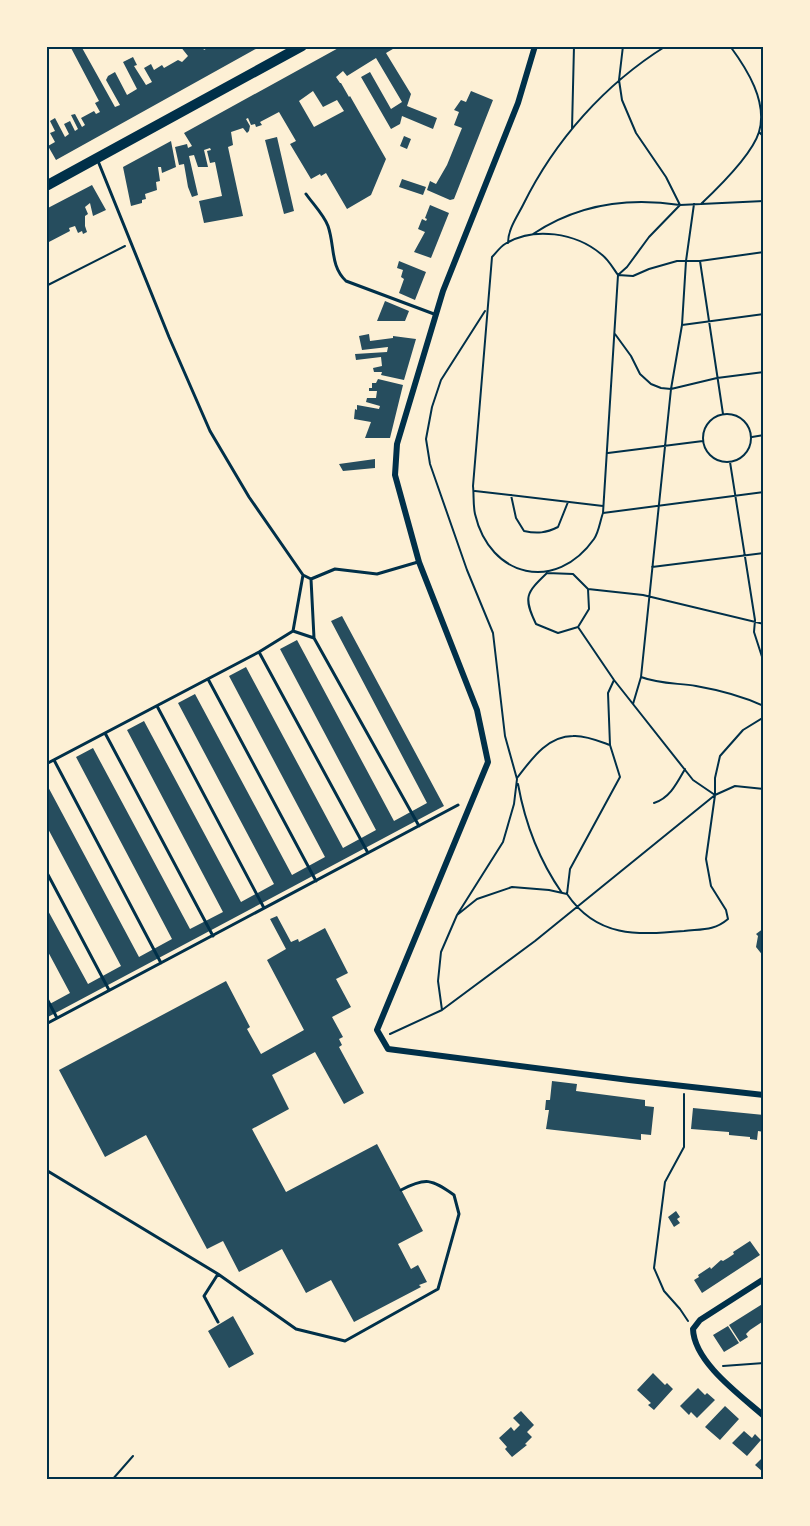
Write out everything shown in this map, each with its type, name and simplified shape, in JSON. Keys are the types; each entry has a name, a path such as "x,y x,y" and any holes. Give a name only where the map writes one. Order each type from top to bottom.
{"main road":[{"path":"46,186 300,47"}],"street":[{"path":"535,46 518,103 443,291 397,444 394,475 419,562 477,710 488,762 377,1030 388,1049 764,1095"},
{"path":"764,1280 700,1320 693,1329 693,1341 711,1368 764,1416"}],"lane":[{"path":"97,159 210,431 249,496 303,575 311,579 335,569 377,574 419,562"},
{"path":"306,194 327,224 333,243 334,263 339,275 346,281 436,314"},
{"path":"293,632 303,575"},
{"path":"311,579 314,639 419,826"},
{"path":"46,764 293,632 314,639"},
{"path":"259,652 368,853"},
{"path":"208,679 316,881"},
{"path":"157,706 264,908"},
{"path":"105,733 213,936"},
{"path":"54,760 161,963"},
{"path":"46,1024 458,806"},
{"path":"46,871 109,990"},
{"path":"46,998 57,1018"},
{"path":"46,1170 218,1274 296,1329 345,1341 438,1289 459,1214 454,1195 437,1184 419,1181 401,1190"},
{"path":"218,1274 204,1296 218,1322"}],"path":[{"path":"572,129 574,46"},
{"path":"622,46 619,80 622,100 636,133 666,177 680,205"},
{"path":"508,243 508,234 531,189 563,138 619,80 666,46"},
{"path":"701,204 725,181 745,156 759,132 761,108 756,89 730,46"},
{"path":"759,132 764,137"},
{"path":"532,234 557,234 584,243 602,254 618,275 603,513 595,538 573,560 547,573 530,590 527,606 536,624 558,633 578,627 589,609 588,590 573,574 547,573 521,571 496,555 483,535 474,513 492,257 508,243 532,234 547,224 582,210 616,202 655,201 680,205 764,201"},
{"path":"633,704 641,677 671,389 682,325 686,261 694,204"},
{"path":"618,275 627,267 649,237 680,205"},
{"path":"46,286 130,243"},
{"path":"618,275 633,276 649,269 686,261 764,252"},
{"path":"700,261 723,414"},
{"path":"487,308 441,380 432,407 426,439 434,475 467,570 493,633 505,736 523,810 533,840 562,893"},
{"path":"682,325 764,314"},
{"path":"615,333 632,356 640,374 651,384 671,389 717,378 764,372"},
{"path":"723,414 735,414 749,426 752,440 744,455 730,462 710,455 703,441 703,434 711,420 723,414"},
{"path":"751,437 764,435"},
{"path":"606,453 703,441"},
{"path":"730,462 755,621 754,632 764,663"},
{"path":"474,490 603,507"},
{"path":"603,513 764,492"},
{"path":"511,495 516,518 524,531 536,534 549,532 558,526 568,502"},
{"path":"652,567 764,553"},
{"path":"588,590 649,596 764,624"},
{"path":"578,627 614,680 693,780 715,795"},
{"path":"641,677 747,698 764,706"},
{"path":"614,680 608,693 610,745 620,777 570,869 567,894 575,907 597,923 622,933 658,933 718,928 728,920 726,910 711,886 706,859 715,795 715,778 720,756 743,730 764,717"},
{"path":"442,1010 438,981 441,952 457,915 503,842 514,804 517,779 537,753 553,741 572,736 610,745"},
{"path":"654,802 662,800 676,786 685,769"},
{"path":"381,1037 442,1010 535,941 715,795 735,786 764,789"},
{"path":"457,915 477,899 512,887 567,894"},
{"path":"685,1086 684,1147 665,1182 654,1268 663,1291 680,1309 693,1329"},
{"path":"711,1368 764,1363"},
{"path":"112,1479 133,1456"}],"building":[{"path":"70,46 81,46 115,107 120,105 106,80 115,72 127,95 137,89 123,62 133,57 137,65 134,66 146,85 152,82 144,68 151,64 154,70 162,65 164,68 178,60 182,62 188,56 180,46 202,46 204,50 211,46 261,46 56,160 48,146 55,142 50,133 55,131 50,121 55,118 65,137 69,134 64,124 70,121 75,131 78,129 71,115 75,114 82,127 85,125 81,118 94,111 96,114 100,112 95,103 99,101"},
{"path":"342,46 398,46 386,53 411,94 407,106 437,118 433,129 402,116 400,124 391,129 361,77 370,72 391,109 402,102 376,58 347,76 343,71 336,77 350,96 386,159 371,195 347,209 326,173 311,179 290,144 296,141 279,112 260,122 262,125 256,127 255,124 251,125 248,118 246,119 250,126 247,133 243,128 231,132 233,145 228,147 243,216 204,223 199,201 222,196 215,162 210,163 207,151 211,150 210,148 204,150 208,167 198,167 194,155 189,156 198,195 192,197 184,164 179,165 175,147 187,144 188,148 192,146 184,133","holes":["313,91 323,107 337,100 344,111 314,127 299,101"]},
{"path":"471,91 493,100 454,199 450,200 427,190 430,181 436,184 447,165 462,128 454,125 459,112 454,110 461,100 466,102"},
{"path":"404,136 411,139 407,149 400,146"},
{"path":"277,137 294,211 284,214 265,140"},
{"path":"171,141 176,167 162,173 161,167 158,167 160,181 156,182 157,190 145,194 146,199 142,200 142,203 131,206 123,167"},
{"path":"402,179 426,187 423,195 399,187"},
{"path":"92,185 106,210 93,216 90,203 85,207 88,214 85,216 87,232 78,233 75,226 47,243 46,209"},
{"path":"430,205 449,213 431,258 414,252 425,232 418,229 422,219 426,221 427,219 425,218"},
{"path":"399,261 426,272 415,300 399,293 404,279 401,277 403,270 397,268"},
{"path":"385,301 409,311 405,321 377,321"},
{"path":"369,334 370,341 393,338 393,336 416,339 404,380 381,375 382,372 374,372 373,368 382,366 381,357 356,360 355,354 387,352 388,347 362,350 359,336"},
{"path":"378,379 403,385 390,438 365,438 371,422 354,419 355,409 357,410 357,405 379,409 380,406 366,402 367,398 376,398 377,391 369,391 369,388 372,388 372,383 376,383"},
{"path":"375,459 375,468 343,471 339,464"},
{"path":"342,616 444,806 46,1018 46,1006 70,993 46,948 46,907 88,984 121,966 46,825 46,783 139,957 172,939 76,757 93,748 190,929 223,912 127,730 144,721 241,902 274,884 178,703 195,694 292,875 325,857 229,676 246,667 343,848 376,830 280,649 297,640 394,821 427,803 331,621"},
{"path":"277,916 291,942 298,939 299,942 325,928 348,973 336,979 351,1007 332,1017 343,1037 339,1039 342,1045 339,1047 364,1093 344,1104 315,1052 272,1075 289,1109 252,1129 286,1192 377,1144 423,1231 398,1244 411,1269 418,1265 427,1282 354,1322 331,1280 306,1293 282,1249 239,1272 223,1241 207,1249 146,1135 105,1157 59,1070 226,981 250,1027 247,1029 261,1054 304,1030 267,960 286,949 270,919"},
{"path":"764,928 764,957 756,947 758,936 756,934"},
{"path":"552,1081 577,1084 576,1091 645,1100 645,1106 654,1107 651,1135 641,1134 641,1140 546,1129 549,1110 545,1110 546,1100 550,1100"},
{"path":"693,1108 764,1115 764,1132 758,1131 757,1140 729,1135 729,1132 691,1129"},
{"path":"676,1211 680,1217 677,1219 680,1223 674,1227 668,1217"},
{"path":"750,1241 760,1255 702,1293 694,1280 699,1277 698,1275 728,1258"},
{"path":"764,1303 764,1324 762,1322 750,1330 746,1334 748,1337 740,1342 729,1325"},
{"path":"233,1316 254,1354 229,1368 208,1331"},
{"path":"728,1326 739,1343 724,1352 713,1335"},
{"path":"653,1373 665,1385 667,1383 673,1389 654,1410 648,1405 651,1403 637,1390"},
{"path":"698,1388 715,1400 697,1418 691,1412 689,1415 680,1406"},
{"path":"725,1406 739,1419 720,1440 705,1427"},
{"path":"521,1411 534,1425 527,1432 532,1437 525,1444 527,1445 512,1457 499,1438 511,1427 514,1431 520,1425 513,1418"},
{"path":"744,1431 752,1438 755,1434 761,1440 747,1456 732,1443"},
{"path":"764,1456 764,1473 755,1465"}]}
